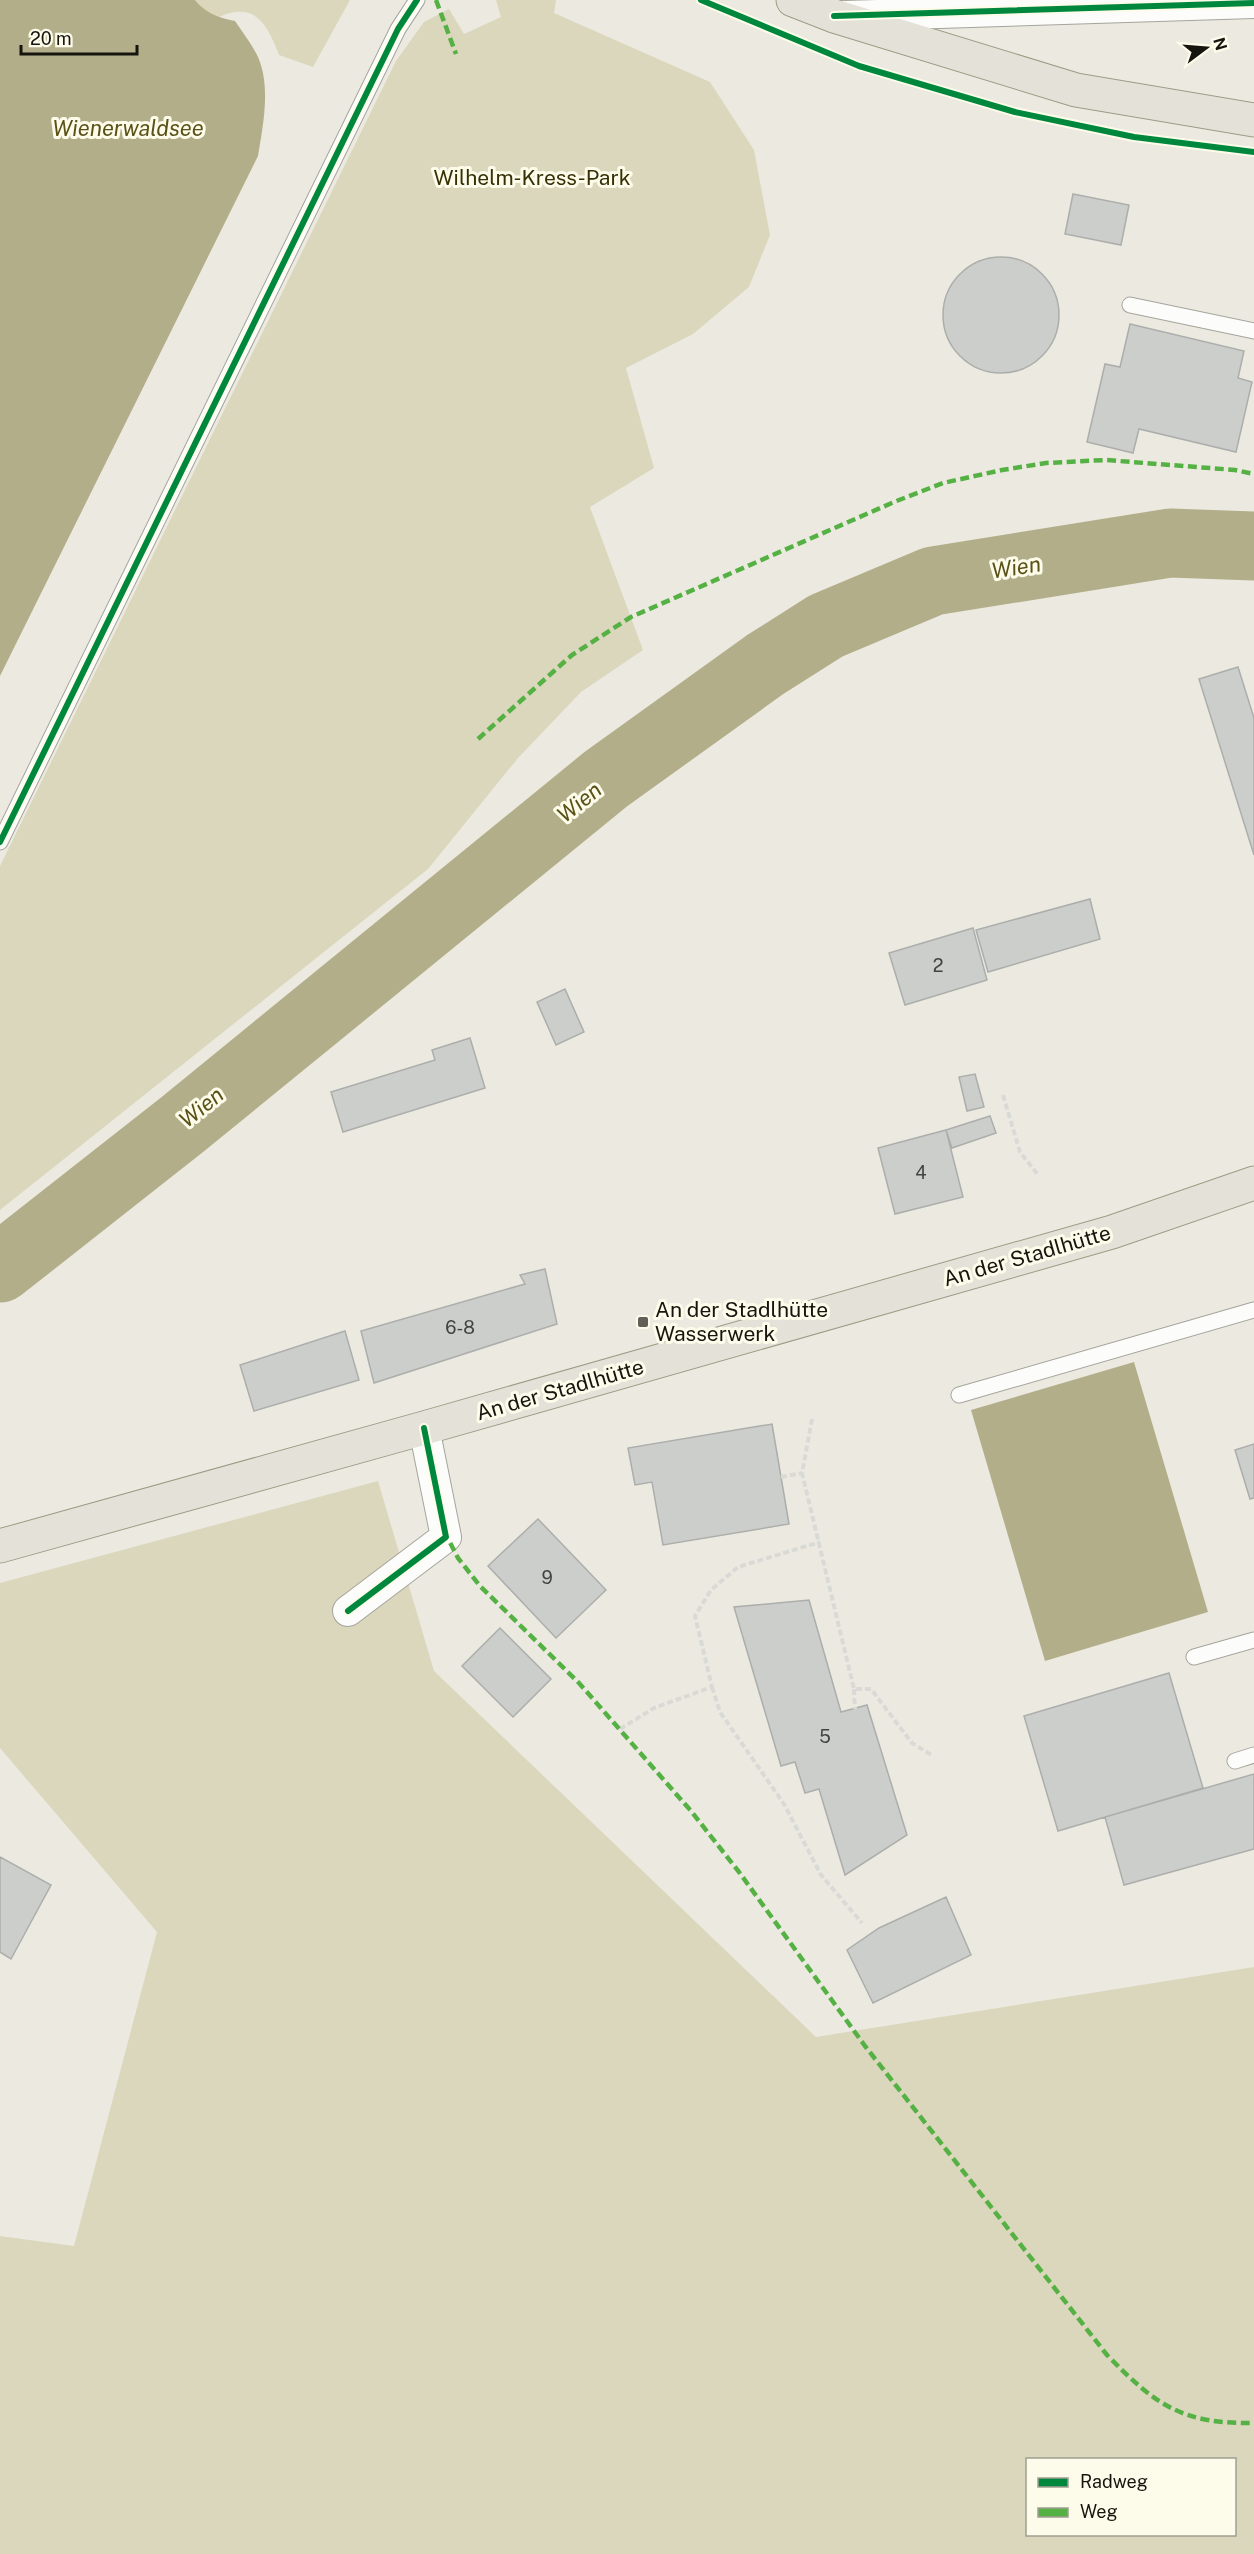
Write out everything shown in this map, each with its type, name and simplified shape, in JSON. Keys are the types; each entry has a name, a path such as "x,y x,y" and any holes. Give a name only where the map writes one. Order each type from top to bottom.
{"main road":[{"path":"793,0 834,16 1076,90 1254,120"},
{"name":"An der Stadlhütte","path":"0,1546 1112,1232 1254,1183"}],"street":[{"path":"834,16 1254,3"},
{"path":"348,1611 446,1537 424,1428"}],"lane":[{"path":"0,842 398,29 417,0"},
{"path":"1130,305 1254,331"},
{"path":"959,1395 1254,1310"},
{"path":"1194,1657 1254,1640"},
{"path":"1235,1761 1254,1755"}],"path":[{"path":"1003,1095 1020,1152 1039,1176"},
{"path":"812,1419 802,1473 854,1689 855,1709"},
{"path":"781,1477 802,1473"},
{"path":"820,1542 738,1567 711,1590 695,1616 720,1712 784,1804 820,1875 862,1923"},
{"path":"620,1729 654,1708 712,1687"},
{"path":"854,1689 871,1689 912,1743 933,1756"}],"green space":[{"path":"195,0 350,0 313,67 279,55 270,34 258,18 241,12 217,18 200,7"},
{"name":"Wilhelm-Kress-Park","path":"496,0 556,0 554,13 710,82 754,150 770,235 749,287 693,334 626,368 654,468 590,507 643,650 581,692 518,758 428,869 0,1210 0,866 396,61 424,22 449,9 464,34 501,17"},
{"path":"378,1481 434,1671 816,2037 1254,1967 1254,2554 0,2554 0,2236 74,2246 157,1932 0,1748 0,1583"}],"water":[{"name":"Wienerwaldsee","path":"0,0 195,0 213,14 235,21 249,41 261,65 265,104 258,156 0,676"},
{"path":"1134,1362 1208,1612 1045,1661 971,1410"}],"building":[{"path":"1073,194 1129,205 1121,245 1065,234"},
{"path":"1001,257 1023,262 1042,274 1054,293 1059,315 1054,337 1042,356 1023,368 1001,373 979,368 960,356 948,337 943,315 948,293 960,274 979,262"},
{"path":"1130,324 1244,351 1238,378 1252,382 1236,452 1139,429 1133,453 1087,442 1105,364 1120,367"},
{"path":"1238,667 1254,718 1254,855 1199,679"},
{"path":"1090,899 1100,939 988,972 976,930"},
{"path":"973,928 987,980 905,1005 889,953"},
{"path":"565,989 584,1032 556,1045 537,1002"},
{"path":"470,1038 485,1088 343,1132 331,1092 435,1060 432,1050"},
{"path":"975,1074 984,1107 967,1111 959,1077"},
{"path":"990,1116 996,1133 952,1148 946,1130"},
{"path":"946,1130 963,1197 895,1214 878,1148"},
{"path":"545,1269 557,1324 374,1383 361,1331 525,1284 520,1275"},
{"path":"345,1331 359,1380 254,1411 240,1365"},
{"path":"772,1424 789,1524 663,1545 652,1482 635,1485 628,1448"},
{"path":"1254,1444 1254,1498 1250,1499 1235,1450"},
{"path":"538,1519 606,1590 556,1638 488,1566"},
{"path":"809,1600 841,1712 867,1705 907,1835 845,1875 819,1789 805,1793 795,1762 781,1766 734,1607"},
{"path":"500,1628 551,1679 513,1717 462,1666"},
{"path":"1169,1673 1203,1788 1058,1831 1024,1716"},
{"path":"1254,1774 1254,1849 1124,1885 1105,1817"},
{"path":"0,1857 51,1885 11,1959 0,1952"},
{"path":"946,1897 971,1955 873,2003 847,1950 879,1928"}],"waterway":[{"name":"Wien","path":"0,1268 183,1124 606,779 766,664 826,626 933,581 1170,543 1254,546"}],"marked path":[{"path":"436,0 456,54"},
{"path":"478,739 572,655 631,617 894,502 943,483 1046,463 1106,460 1235,470 1254,474"},
{"path":"444,1531 458,1558 480,1586 579,1683 691,1811 739,1872 865,2046 1107,2355 1140,2387 1172,2408 1207,2420 1254,2423"}],"cycle path":[{"path":"0,842 398,29 417,0"},
{"path":"701,0 859,66 1015,112 1134,137 1254,152"},
{"path":"834,16 1254,3"},
{"path":"348,1611 446,1537 424,1428"}],"place":[{"name":"An der Stadlhütte Wasserwerk","path":"643,1322"}]}
